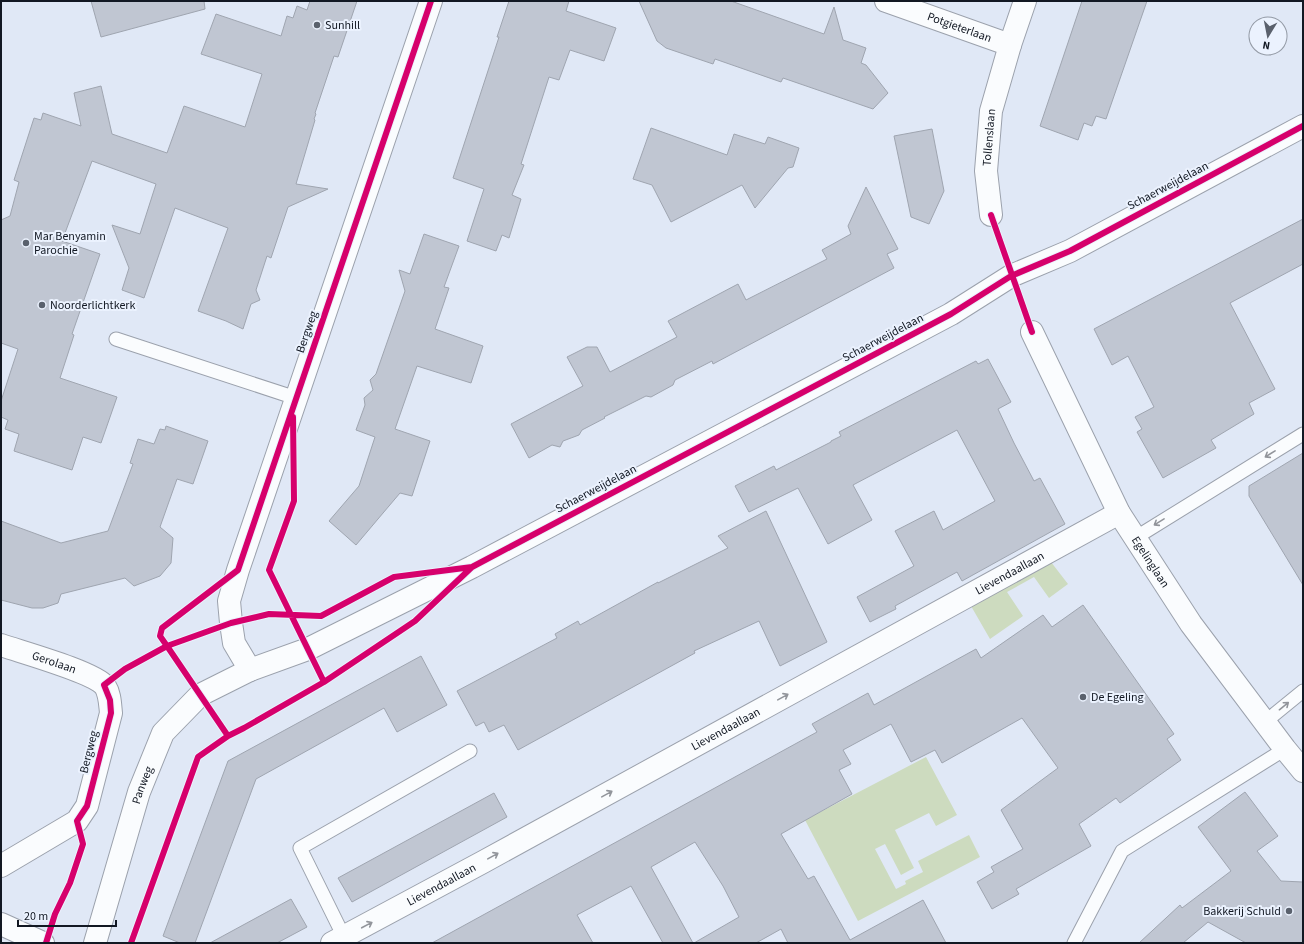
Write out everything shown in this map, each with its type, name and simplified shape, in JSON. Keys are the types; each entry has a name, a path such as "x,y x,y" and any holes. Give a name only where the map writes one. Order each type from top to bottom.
{"street":[{"name":"Bergweg","path":"250,670 234,643 229,601 238,570 431,1"},
{"name":"Potgieterlaan","path":"886,1 1010,44"},
{"name":"Tollenslaan","path":"991,215 986,171 991,111 1010,44 1025,1"},
{"name":"Schaerweijdelaan","path":"250,670 308,649 472,567 951,314 1011,276 1070,251 1303,126"},
{"name":"Egelinglaan","path":"1032,332 1119,513 1134,538 1191,624 1303,771"},
{"name":"Lievendaallaan","path":"338,940 1119,513"},
{"name":"Gerolaan","path":"1,646 85,673 104,686"},
{"name":"Panweg","path":"95,943 139,792 163,733 200,695 250,670"},
{"name":"Bergweg","path":"1,866 77,821 87,806 110,713 110,700 104,686"},
{"path":"1,924 43,943"}],"lane":[{"path":"116,339 296,398"},
{"path":"1134,538 1303,434"},
{"path":"1265,722 1303,691"},
{"path":"1074,943 1122,851 1285,749"},
{"path":"338,940 300,848 470,751"}],"green space":[{"path":"1051,562 1068,584 1049,598 1034,577 1007,592 1023,616 990,639 971,606"},
{"path":"926,757 957,815 936,826 929,813 895,830 914,868 901,875 885,844 875,849 896,889 906,884 905,881 923,872 918,861 969,835 980,857 858,921 805,820"}],"building":[{"path":"91,1 204,1 205,9 101,37"},
{"path":"310,1 357,1 338,57 334,56 315,113 315,120 296,184 328,189 288,207 271,258 267,256 256,290 260,300 251,304 243,329 198,311 228,228 175,208 144,298 122,290 129,268 112,225 140,234 156,184 92,161 62,241 100,254 72,334 74,335 60,378 117,397 101,443 83,437 72,470 14,451 19,434 5,429 8,420 1,417 1,401 18,349 1,343 1,220 10,216 19,182 14,180 34,118 41,120 43,113 81,126 74,93 101,86 112,134 167,153 184,106 245,127 262,74 201,54 216,14 281,36 287,16 293,18 297,6 307,10"},
{"path":"509,1 569,1 566,11 616,28 604,61 570,50 559,80 549,77 521,164 524,165 512,195 521,199 509,238 502,235 496,251 467,241 484,189 453,178 499,37 497,37"},
{"path":"639,1 731,1 824,34 834,7 843,40 866,48 861,63 866,65 888,93 873,109 783,78 781,82 715,59 713,64 666,48 657,41"},
{"path":"1082,1 1147,1 1106,119 1096,116 1092,126 1084,123 1078,140 1040,126"},
{"path":"651,128 727,155 734,134 765,144 768,137 799,148 793,167 788,168 755,208 742,185 671,222 652,185 633,179"},
{"path":"932,129 944,191 929,224 911,217 894,136"},
{"path":"866,187 898,249 887,254 894,268 713,364 712,361 675,380 673,385 651,397 646,396 604,417 605,418 582,430 579,435 563,441 560,447 552,445 529,458 511,424 583,386 567,357 587,347 597,347 610,372 677,337 668,321 738,284 746,300 827,259 822,250 851,234 848,226"},
{"path":"1303,219 1303,264 1230,303 1275,389 1249,403 1254,414 1211,440 1216,448 1163,478 1137,432 1142,429 1135,417 1154,407 1128,356 1112,365 1094,329"},
{"path":"424,234 459,246 444,287 449,288 435,329 483,346 471,383 417,366 395,429 430,441 412,496 400,493 356,545 329,521 359,486 375,437 356,430 365,405 364,398 373,390 370,380 376,374 405,291 399,270 410,274"},
{"path":"988,359 1011,402 998,409 1034,481 1040,478 1065,524 962,581 957,572 895,606 896,609 870,622 857,597 914,566 895,531 934,511 943,530 995,501 957,430 853,485 872,520 828,544 798,488 749,512 735,486 774,466 776,470 841,436 839,432 976,361 978,364"},
{"path":"166,426 208,441 193,484 177,479 160,527 173,538 171,563 160,576 134,586 125,578 61,594 58,603 43,608 32,608 1,600 1,521 61,543 108,531 133,464 130,463 138,439 154,444 160,429 165,430"},
{"path":"1303,453 1303,585 1249,496 1249,486"},
{"path":"766,511 827,642 780,666 759,621 694,651 695,653 518,750 504,725 489,732 484,722 476,726 457,691 557,638 555,634 578,621 580,625 658,582 728,548 718,536"},
{"path":"1083,605 1174,734 1167,739 1181,760 1120,803 1116,798 1079,824 1091,846 1016,889 1019,894 992,909 977,882 994,872 991,867 1023,849 1001,810 1058,768 1022,718 942,763 935,750 911,762 891,724 843,750 851,764 839,770 852,794 781,834 808,879 814,876 850,940 923,900 946,943 788,943 781,929 756,943 694,943 739,917 723,886 695,842 651,867 693,943 663,943 631,886 577,915 593,943 432,943 817,732 812,724 868,693 874,705 976,649 981,658 1043,615 1052,627"},
{"path":"421,656 447,705 397,732 384,708 256,779 195,943 180,943 163,936 228,761"},
{"path":"1245,792 1278,836 1257,851 1281,881 1303,882 1303,943 1246,943 1208,922 1183,943 1139,943 1180,905 1182,908 1231,871 1198,827"},
{"path":"494,793 507,817 352,902 338,878"},
{"path":"291,899 307,927 277,943 210,943"}],"cycle path":[{"path":"46,943 55,914 70,883 83,844 77,821 87,806 111,713 110,700 104,685 125,669 167,646 160,636 162,628 238,570 431,1"},
{"path":"131,943 198,757 228,736 324,682 415,621 472,567 951,314 1011,276 1070,251 1303,126"},
{"path":"991,215 1032,332"},
{"path":"293,417 294,501 269,570 324,682"},
{"path":"228,736 167,646 231,623 269,614 321,616 394,577 472,567"}],"place":[{"name":"Sunhill","path":"317,25"},
{"name":"Mar Benyamin Parochie","path":"26,243"},
{"name":"Noorderlichtkerk","path":"42,305"},
{"name":"De Egeling","path":"1083,697"},
{"name":"Bakkerij Schuld","path":"1289,911"}]}
